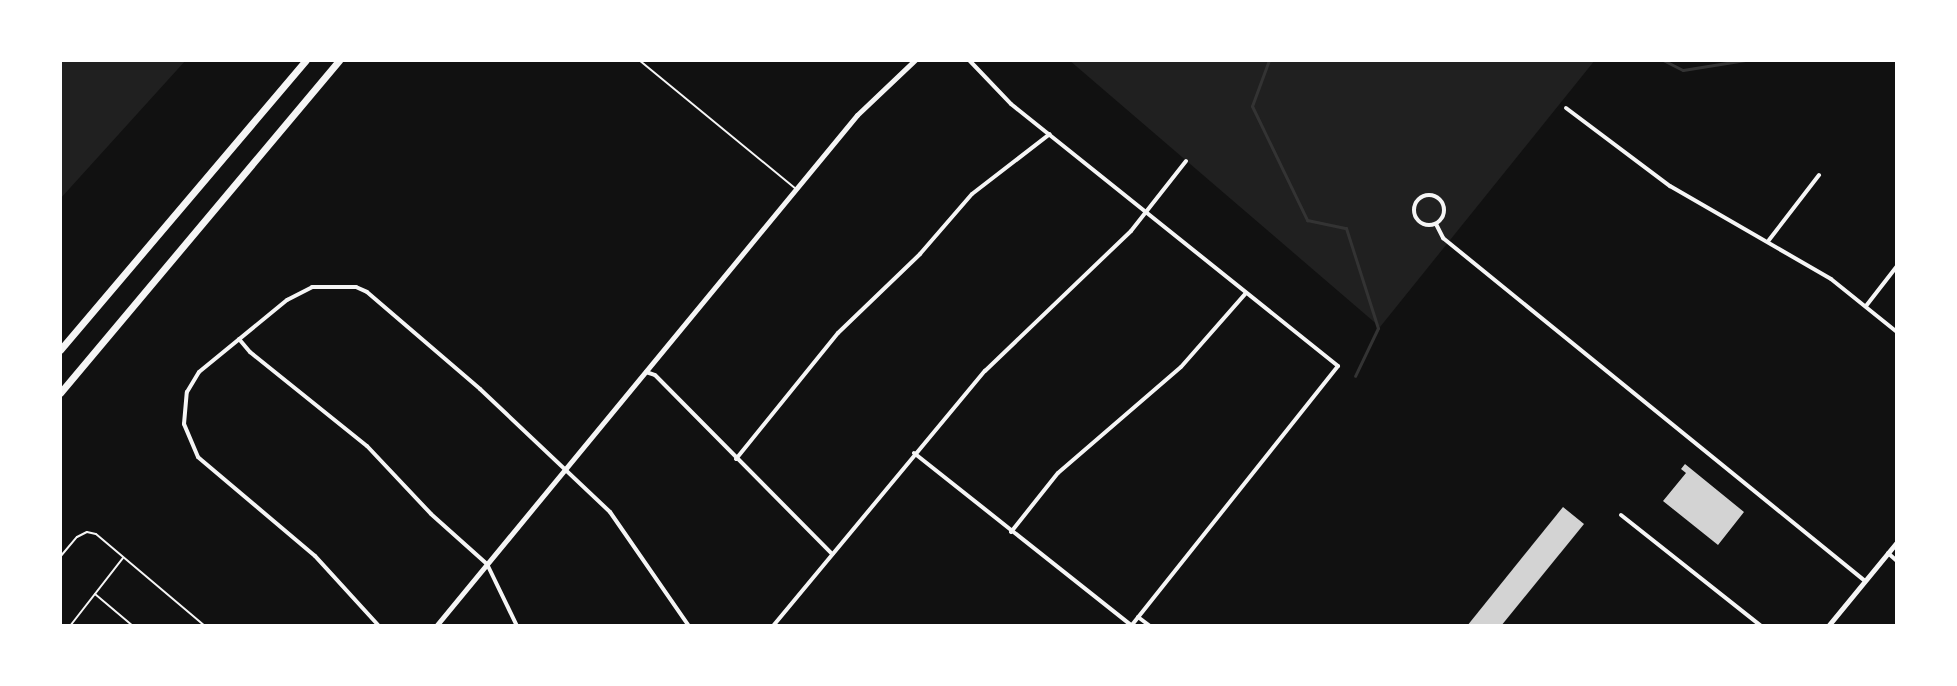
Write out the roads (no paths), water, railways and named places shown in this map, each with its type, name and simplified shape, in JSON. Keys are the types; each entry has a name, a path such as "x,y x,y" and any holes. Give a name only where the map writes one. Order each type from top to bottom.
{"highway":[{"path":"60,350 306,60"},
{"path":"60,393 339,60"}],"street":[{"path":"436,626 795,188 857,115 915,60"},
{"path":"914,453 1131,626 1338,366 1011,104 969,60"},
{"path":"1566,108 1662,181 1769,240 1831,279 1897,332"},
{"path":"736,459 838,333 920,254 972,194 1050,134"},
{"path":"773,626 985,371 1123,240 1186,161"},
{"path":"1769,240 1819,175"},
{"path":"1421,197 1436,197 1443,204 1444,214 1436,224 1425,225 1417,219 1415,205 1421,197"},
{"path":"1436,224 1443,238 1865,581"},
{"path":"1866,306 1897,266"},
{"path":"379,626 315,556 198,457 184,424 184,403 192,381 203,368 299,293 312,287 356,287 372,295 566,468 624,530 689,626"},
{"path":"1011,532 1058,473 1181,367 1246,293"},
{"path":"239,339 250,352 367,446 431,514 487,564 517,626"},
{"path":"646,372 655,375 832,554"},
{"path":"1621,515 1761,626"},
{"path":"1828,626 1897,542"},
{"path":"1888,553 1897,561"},
{"path":"1138,617 1150,626"}],"lane":[{"path":"639,60 795,188"},
{"path":"60,557 77,537 87,532 96,534 204,624"},
{"path":"70,626 123,558"},
{"path":"95,594 133,626"}],"waterway":[{"path":"1269,60 1252,106 1307,220 1346,228 1378,328 1355,376"},
{"path":"1663,60 1683,70 1745,60"}]}
